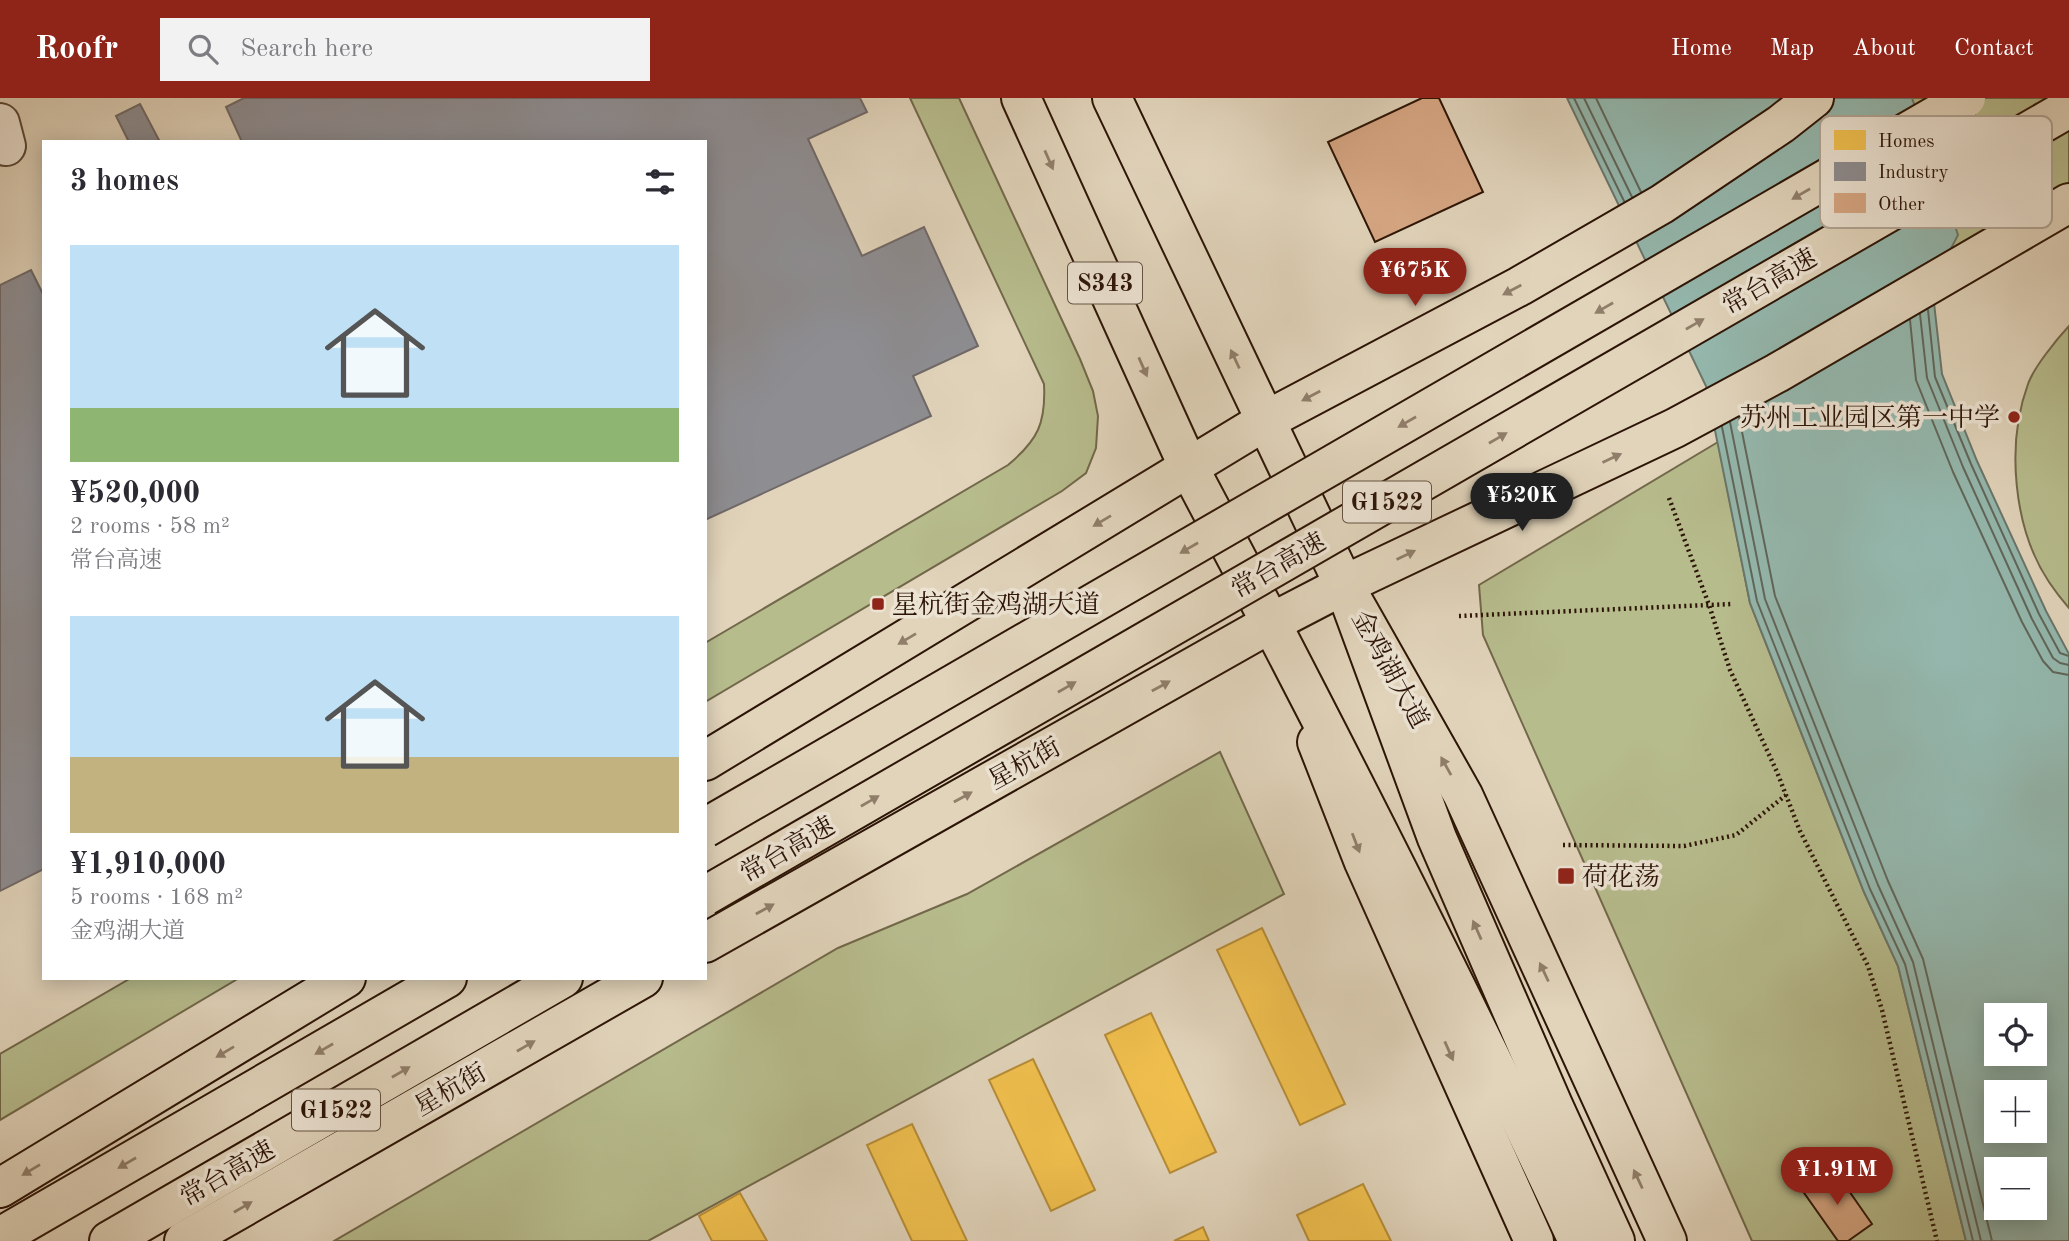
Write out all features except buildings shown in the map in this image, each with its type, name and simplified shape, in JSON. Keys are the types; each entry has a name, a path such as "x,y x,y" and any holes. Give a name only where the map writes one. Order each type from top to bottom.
{"main road":[{"name":"S343","path":"1021,98 1189,468"},
{"name":"金鸡湖大道","path":"1112,98 1344,585 1463,795 1667,1241"},
{"path":"707,760 1265,421 1520,286 1662,204 1781,124 1814,98"},
{"name":"G1522","path":"1935,116 1966,98"},
{"name":"常台高速","path":"2052,118 2069,108"},
{"name":"G1522","path":"707,827 1820,183"},
{"name":"星杭街","path":"2052,213 2069,203"},
{"name":"常台高速","path":"707,895 1861,228"},
{"name":"星杭街","path":"707,942 1271,623 1344,585 1675,428 1777,373 2025,228"},
{"path":"1189,468 1394,859 1537,1112 1615,1241"},
{"path":"1344,585 1537,1112 1578,1241"},
{"path":"1271,623 1364,862 1534,1241"},
{"path":"0,1188 343,980"},
{"name":"G1522","path":"0,1237 444,980"},
{"name":"常台高速","path":"109,1241 560,980"},
{"name":"星杭街","path":"184,1241 640,980"}],"path":[{"path":"1669,498 1730,670 1800,831 1868,966 1882,1010 1937,1241"},
{"path":"1459,616 1732,604"},
{"path":"1563,845 1684,846 1735,835 1786,795"}],"green space":[{"path":"910,98 959,98 1093,391 1098,416 1096,448 1086,473 1062,491 707,701 707,642 1008,465 1027,447 1038,430 1043,410 1044,384"},
{"path":"1912,98 2069,98 2069,205 2052,215 2052,116 1914,116"},
{"path":"1926,228 2030,228 1932,285"},
{"path":"2069,326 2069,608 2049,582 2027,537 2015,459 2021,408 2028,384 2040,362"},
{"path":"1718,442 1750,603 1864,892 1898,966 1966,1241 1752,1241 1483,635 1479,585"},
{"path":"1220,752 1284,894 648,1241 334,1241 838,948 967,894"},
{"path":"128,980 236,980 0,1120 0,1054"}],"water":[{"path":"1567,98 1912,98 1918,116 1820,116 1820,228 1956,228 1958,235 1932,285 1942,374 1977,461 2046,611 2069,654 2069,1241 1966,1241 1898,966 1864,892 1750,603 1706,386"}],"place":[{"name":"苏州工业园区第一中学","path":"2014,417"},
{"name":"星杭街金鸡湖大道","path":"878,604"},
{"name":"荷花荡","path":"1566,876"}]}
